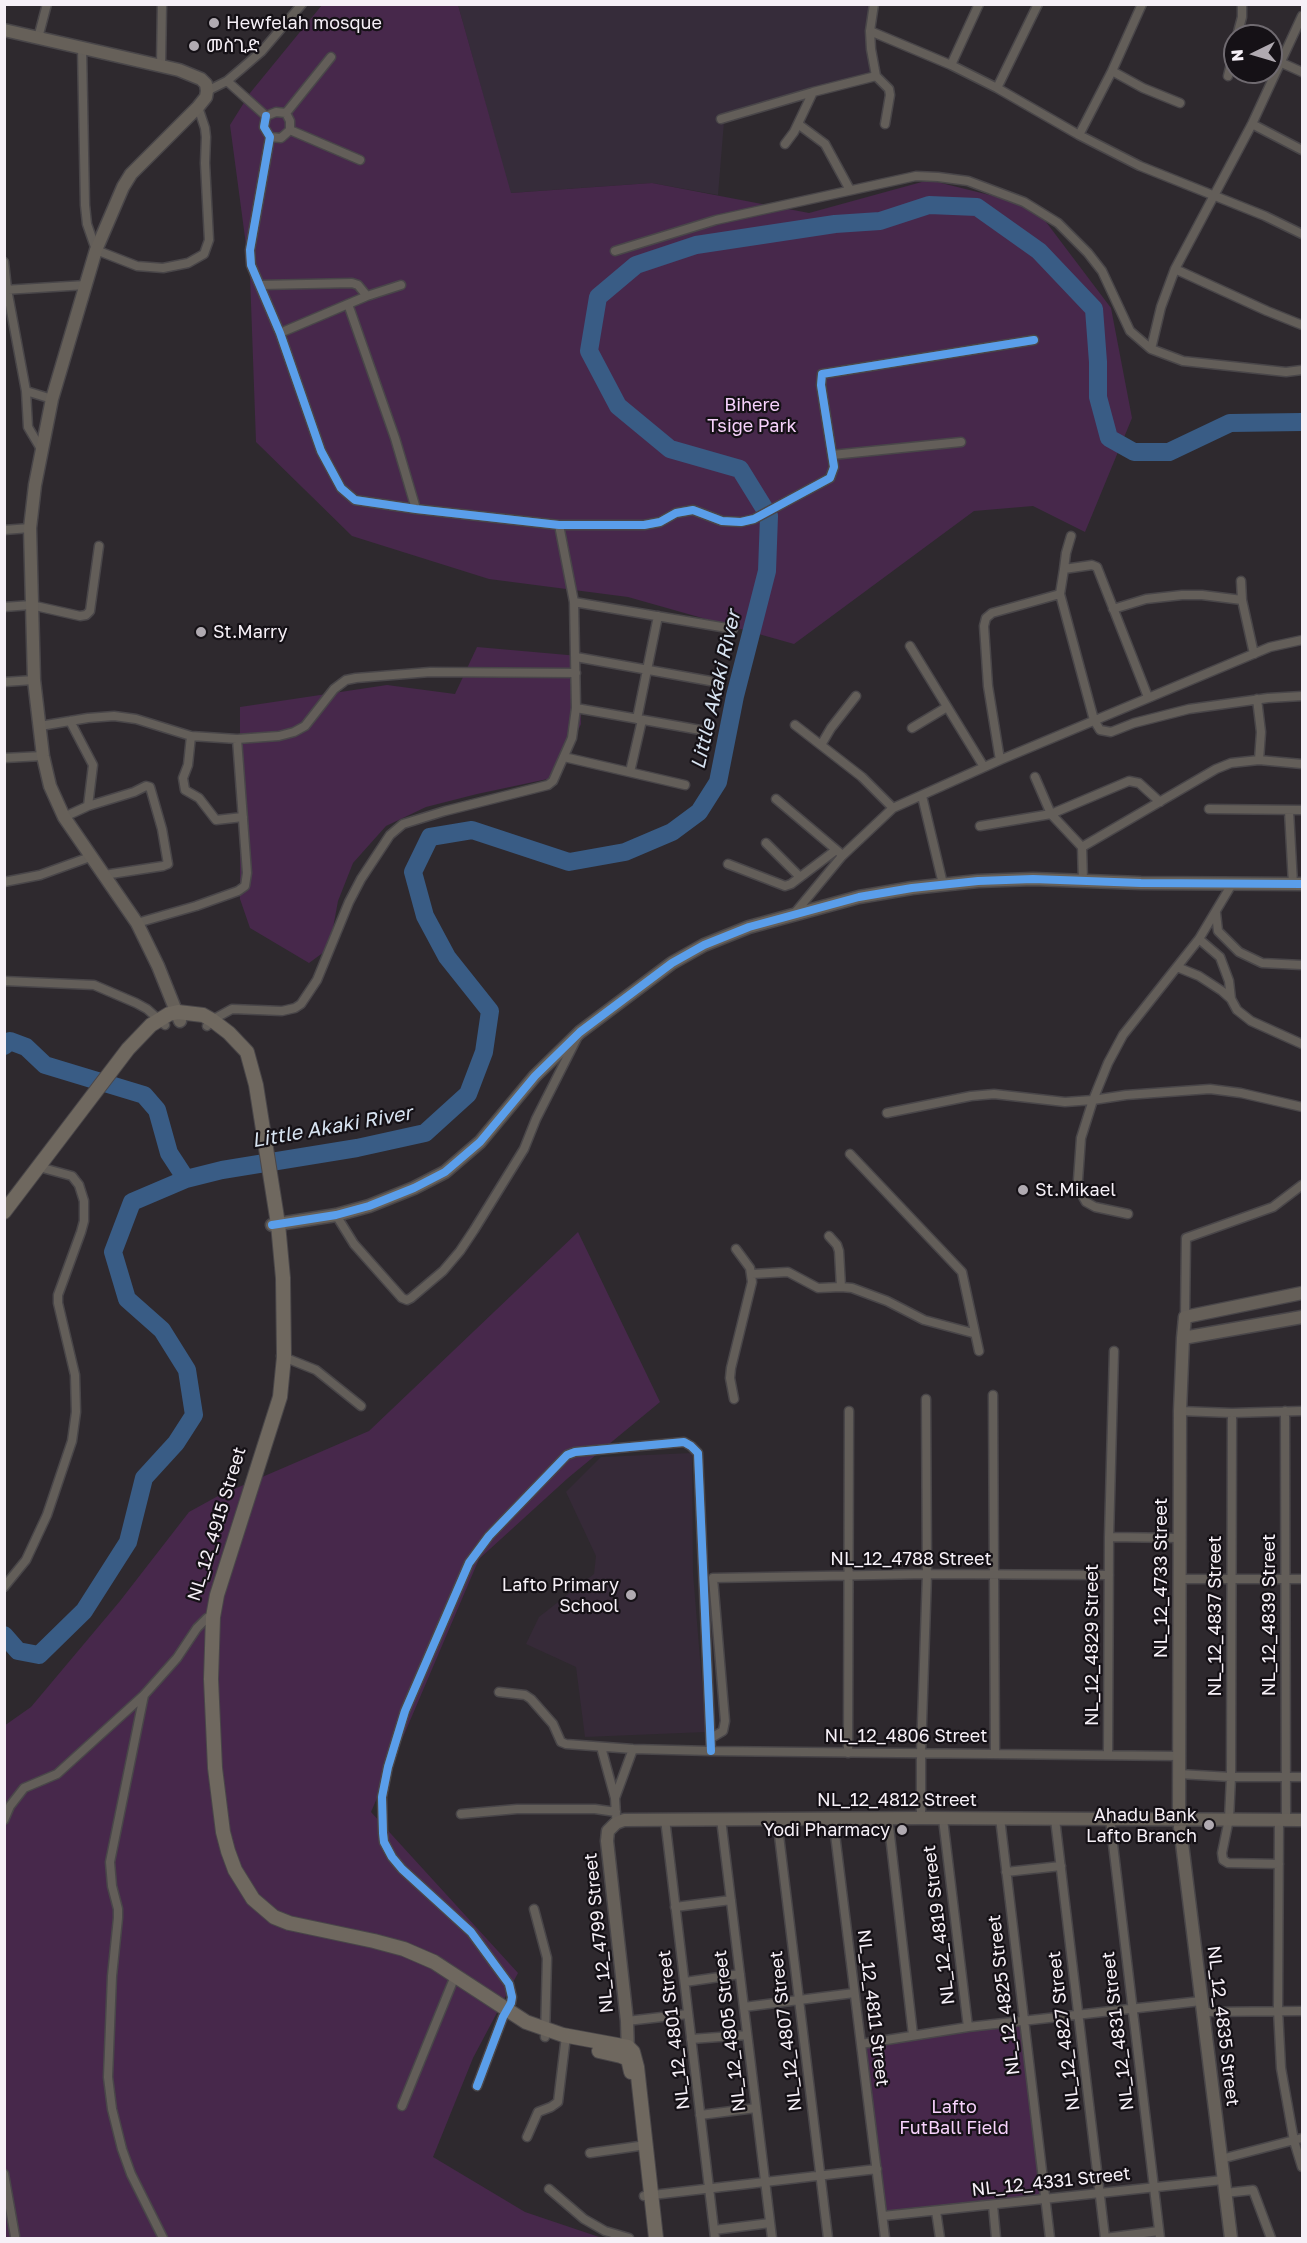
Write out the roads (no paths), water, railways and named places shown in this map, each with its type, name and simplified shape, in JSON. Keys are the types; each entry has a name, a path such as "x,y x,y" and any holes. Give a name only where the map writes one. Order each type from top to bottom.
{"main road":[{"path":"4,1221 9,1204 42,1168 120,1066 163,1022 179,1016 209,1023"},
{"name":"NL_12_4915 Street","path":"209,1023 240,1056 250,1086 275,1224 281,1356 280,1397 217,1595 213,1617 211,1679 214,1748 219,1801 228,1851 235,1870 253,1899 274,1917 289,1923 391,1945 419,1955 434,1962 505,2014"},
{"name":"NL_12_4915 Street","path":"281,1356 274,1396 212,1593 207,1618 205,1708 214,1812 230,1872 240,1891 259,1913 279,1925 402,1954 432,1967 505,2014 546,2034 615,2054 628,2053"},
{"name":"NL_12_4799 Street","path":"628,2053 656,2238"},
{"name":"NL_12_4799 Street","path":"648,2196 648,2238"}],"street":[{"path":"38,38 47,4"},
{"path":"161,65 162,4"},
{"path":"207,91 227,81 262,51 302,4"},
{"path":"874,4 870,31 871,49 876,76 889,89 890,95 885,124"},
{"path":"951,64 979,4"},
{"path":"997,88 1038,4"},
{"path":"1079,135 1112,71 1142,4"},
{"path":"1241,24 1242,4"},
{"path":"1283,61 1302,16"},
{"path":"4,30 161,65 190,73 206,84 206,97 198,107 131,174 123,187 96,250 52,399 41,450 30,528 34,680 43,756 50,786 64,817 137,923 179,1016"},
{"path":"870,31 951,64 1140,166 1215,195 1302,234"},
{"path":"82,48 85,205 87,224 96,250 137,266 163,268 188,263 204,254 209,234 205,163 206,137 198,107"},
{"path":"286,113 331,57"},
{"path":"1283,63 1302,72"},
{"path":"1112,71 1143,88 1180,103"},
{"path":"721,119 876,76"},
{"path":"227,81 266,116"},
{"path":"1151,349 1161,307 1175,269 1272,84"},
{"path":"785,144 798,124 813,92"},
{"path":"266,116 276,112 286,113"},
{"path":"270,137 281,138 290,130 290,121 286,113"},
{"path":"266,116 264,127 270,137 250,250 251,265 280,333 321,451 341,488 355,500 559,525 644,525 660,522 684,511 700,512 722,521 741,522 754,519 830,478 834,467 821,385 822,374 1034,340"},
{"path":"798,124 825,144 850,190"},
{"path":"1252,124 1302,150"},
{"path":"290,130 360,160"},
{"path":"615,251 716,220 850,190 927,176 968,182 1024,202 1058,223 1088,253 1102,271 1130,331 1151,349 1183,361 1286,372 1302,370"},
{"path":"4,262 6,289 26,391 28,427 41,450"},
{"path":"1175,269 1302,325"},
{"path":"261,285 352,283 358,285 367,296"},
{"path":"6,289 86,285"},
{"path":"280,333 367,296 400,285"},
{"path":"348,304 395,438 416,509"},
{"path":"26,391 52,399"},
{"path":"832,454 961,442"},
{"path":"209,1023 232,1009 282,1011 301,1004 317,980 349,902 361,879 396,829 403,824 553,782 574,733 576,708 574,602 559,525"},
{"path":"4,530 30,528"},
{"path":"1071,536 1060,594 1094,720 1100,730 1111,732 1134,723 1189,710 1257,699 1302,696"},
{"path":"4,607 31,605 53,608 80,616 86,615 90,610 99,546"},
{"path":"1064,569 1096,566 1148,697"},
{"path":"1241,581 1242,600 1254,654"},
{"path":"1000,760 988,686 984,626 986,618 992,613 1060,594"},
{"path":"1113,609 1146,599 1182,595 1242,600"},
{"path":"574,602 733,629"},
{"path":"630,772 658,616"},
{"path":"728,864 779,885 791,884 839,853 893,808 1148,697 1275,645 1302,640"},
{"path":"910,646 984,767"},
{"path":"576,657 710,681"},
{"path":"40,726 114,716 136,719 191,736 237,739 279,736 294,732 304,726 334,689 346,680 430,672 576,673"},
{"path":"4,682 34,680"},
{"path":"821,745 856,696"},
{"path":"1257,699 1261,725 1260,759"},
{"path":"912,728 947,707"},
{"path":"576,708 706,732"},
{"path":"70,721 93,765 88,806"},
{"path":"795,724 862,777 893,808"},
{"path":"191,736 188,765 183,778 185,790 199,798 216,820 243,817"},
{"path":"137,923 196,906 238,891 245,886 237,739"},
{"path":"4,758 43,756"},
{"path":"564,757 685,784"},
{"path":"1082,847 1216,769 1231,763 1260,759 1302,764"},
{"path":"1035,777 1051,813 1082,847 1083,881"},
{"path":"980,826 1051,813 1130,781 1139,783 1160,802"},
{"path":"64,817 88,806 148,786 153,794 168,861 166,865 104,875"},
{"path":"922,795 943,884"},
{"path":"776,799 839,853"},
{"path":"1209,809 1302,810"},
{"path":"275,1224 336,1215 369,1206 414,1188 445,1172 480,1142 535,1076 580,1032 672,963 704,945 749,927 859,897 943,884 1033,879 1298,884 1289,811"},
{"path":"766,843 800,877"},
{"path":"794,914 839,853"},
{"path":"4,882 40,875 90,857"},
{"path":"1128,1214 1095,1207 1086,1202 1078,1180 1081,1138 1108,1063 1124,1035 1199,939 1232,884"},
{"path":"1216,913 1218,931 1239,952 1262,963 1302,965"},
{"path":"1199,939 1220,957 1229,981 1231,999 1237,1010 1251,1021 1302,1044"},
{"path":"1177,967 1199,976 1231,999"},
{"path":"4,981 94,985 136,1003 163,1022"},
{"path":"336,1215 354,1244 402,1298 407,1300 411,1298 443,1271 474,1230 524,1149 536,1119 580,1032"},
{"path":"887,1113 971,1096 994,1094 1065,1102 1210,1089 1241,1093 1302,1107"},
{"path":"850,1154 962,1272 973,1333 979,1351"},
{"path":"4,1587 26,1560 47,1515 72,1441 76,1412 75,1375 58,1295 81,1232 84,1221 84,1201 76,1180 66,1174 42,1168"},
{"path":"1302,1185 1273,1206 1186,1238 1185,1317 1302,1293"},
{"path":"829,1236 839,1251 841,1287"},
{"path":"734,1399 730,1378 731,1368 752,1282 750,1268 736,1249"},
{"path":"752,1274 788,1272 818,1288 841,1287 868,1293 924,1320 973,1333"},
{"name":"NL_12_4733 Street","path":"1179,1819 1180,1411 1185,1317"},
{"path":"1183,1338 1302,1317"},
{"name":"NL_12_4829 Street","path":"1108,1754 1109,1538 1114,1351"},
{"path":"281,1356 316,1370 361,1406"},
{"path":"993,1395 995,1753"},
{"path":"921,1818 927,1574 926,1399"},
{"path":"848,1753 849,1411"},
{"path":"1180,1411 1232,1413 1302,1411"},
{"name":"NL_12_4839 Street","path":"1286,1411 1285,1776 1279,1864 1278,2010 1281,2068 1298,2139 1302,2167"},
{"name":"NL_12_4837 Street","path":"1232,1413 1231,1777 1229,1819 1222,1854 1223,1860 1228,1863 1279,1864"},
{"path":"477,2086 512,1997 509,1984 479,1941 402,1869 387,1849 383,1833 382,1797 388,1767 405,1712 469,1563 489,1536 567,1455 575,1452 679,1442 688,1443 698,1453 711,1751"},
{"path":"1109,1538 1179,1538"},
{"name":"NL_12_4788 Street","path":"711,1738 723,1731 725,1721 713,1578 927,1574 1109,1575"},
{"path":"1180,1579 1302,1579"},
{"path":"4,1820 10,1806 24,1788 57,1774 144,1695 177,1658 207,1618"},
{"name":"NL_12_4806 Street","path":"500,1692 525,1695 531,1699 549,1719 561,1742 601,1747 711,1751 1179,1756"},
{"path":"144,1695 110,1862 118,1918 112,1976 108,2078 112,2109 122,2149 131,2174 163,2238"},
{"path":"601,1747 615,1798"},
{"name":"NL_12_4799 Street","path":"628,2053 627,2021 607,1841 608,1831 616,1817 615,1798 633,1749"},
{"path":"1179,1774 1302,1777"},
{"path":"460,1814 526,1808 595,1809 616,1817"},
{"name":"NL_12_4812 Street","path":"616,1817 635,1819 1302,1820"},
{"name":"NL_12_4811 Street","path":"833,1818 885,2238"},
{"path":"888,1818 913,2035"},
{"name":"NL_12_4825 Street","path":"1000,1818 1050,2238"},
{"name":"NL_12_4801 Street","path":"665,1819 714,2234"},
{"name":"NL_12_4805 Street","path":"721,1819 772,2238"},
{"name":"NL_12_4807 Street","path":"777,1819 828,2238"},
{"name":"NL_12_4819 Street","path":"943,1819 968,2027"},
{"name":"NL_12_4827 Street","path":"1055,1819 1105,2238"},
{"name":"NL_12_4831 Street","path":"1110,1819 1160,2235"},
{"name":"NL_12_4835 Street","path":"1179,1819 1231,2238"},
{"path":"1006,1872 1061,1866"},
{"path":"675,1907 731,1900"},
{"path":"534,1909 547,1958 546,2034"},
{"path":"685,1982 740,1974"},
{"path":"402,2106 453,1981"},
{"path":"744,2007 854,1992"},
{"path":"861,2044 968,2027 1132,2009 1202,2006 1302,2011"},
{"path":"627,2021 688,2014"},
{"path":"691,2039 747,2035"},
{"path":"527,2137 538,2112 556,2105 560,2097 565,2040"},
{"path":"700,2115 756,2108"},
{"path":"1221,2159 1298,2139"},
{"path":"590,2153 642,2146"},
{"path":"648,2196 877,2169"},
{"path":"4,2175 15,2236"},
{"name":"NL_12_4331 Street","path":"883,2216 1223,2180"},
{"path":"549,2189 584,2219 605,2231 628,2238"},
{"path":"1225,2193 1252,2190 1271,2238"},
{"path":"993,2205 996,2238"},
{"path":"936,2211 940,2238"},
{"path":"714,2234 770,2223"},
{"path":"1105,2238 1160,2235"}],"waterway":[{"name":"Little Akaki River","path":"4,1635 18,1651 39,1655 84,1611 128,1542 144,1478 176,1443 194,1415 187,1370 162,1330 127,1299 113,1252 132,1202 186,1179 222,1170 357,1148 425,1133 468,1094 484,1052 490,1011 447,957 425,916 413,872 430,837 472,830 569,862 625,852 672,832 699,812 718,782 735,696 767,571 769,516 740,469 670,449 618,406 589,351 598,297 636,265 696,245 835,224 880,221 929,205 977,207 1039,251 1094,309 1098,397 1109,438 1134,452 1169,452 1230,423 1302,422"},
{"path":"4,1046 10,1041 26,1047 45,1065 144,1095 157,1110 169,1153 186,1179"}],"place":[{"name":"Hewfelah mosque","path":"214,23"},
{"name":"መስጊድ","path":"194,46"},
{"name":"St.Marry","path":"201,632"},
{"name":"St.Mikael","path":"1023,1190"},
{"name":"Lafto Primary School","path":"631,1595"},
{"name":"Ahadu Bank Lafto Branch","path":"1209,1825"},
{"name":"Yodi Pharmacy","path":"902,1830"}],"park label":[{"name":"Bihere Tsige Park","path":"752,415"},
{"name":"Lafto FutBall Field","path":"954,2117"}]}
